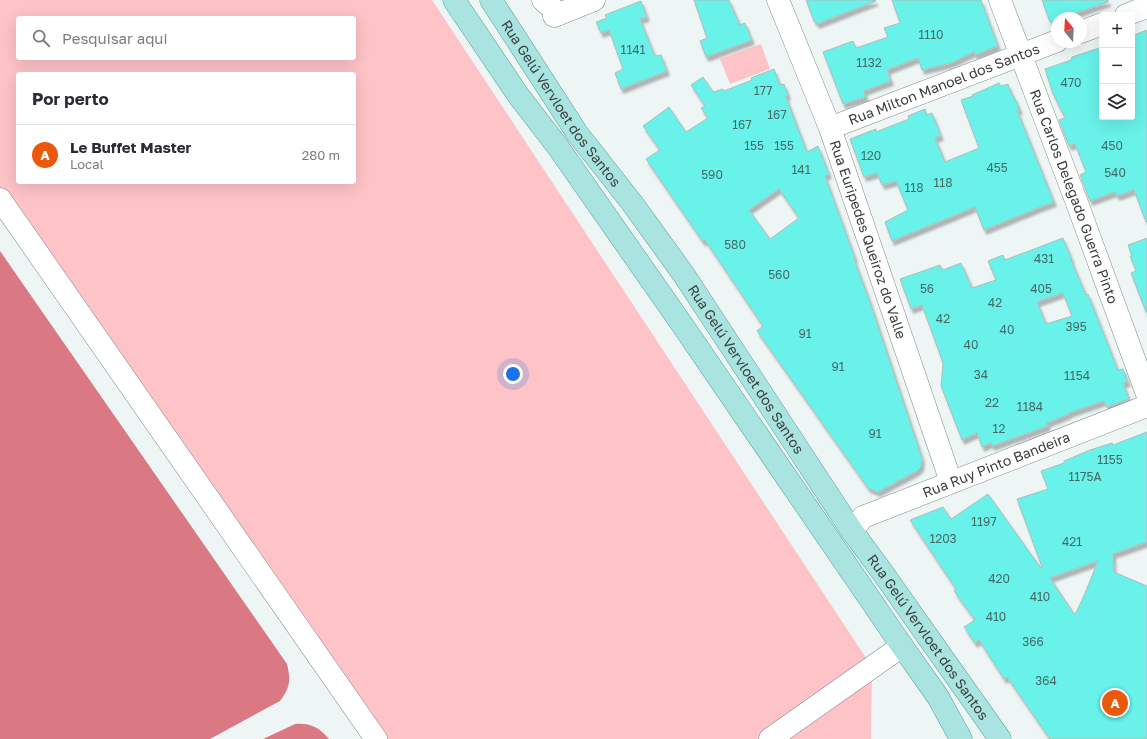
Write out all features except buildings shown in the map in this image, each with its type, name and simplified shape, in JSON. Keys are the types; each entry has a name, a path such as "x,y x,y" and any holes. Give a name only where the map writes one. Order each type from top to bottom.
{"main road":[{"name":"Rua Gelú Vervloet dos Santos","path":"454,0 518,95 558,147 699,349 938,697 961,739"},
{"name":"Rua Gelú Vervloet dos Santos","path":"491,0 577,133 632,203 684,274 724,338 852,531 997,736"}],"street":[{"path":"552,10 594,0"},
{"name":"Rua Euripedes Queiroz do Valle","path":"778,0 830,128 951,482"},
{"name":"Rua Carlos Delegado Guerra Pinto","path":"1000,0 1147,394"},
{"path":"1134,12 1147,7"},
{"path":"1087,30 1099,25"},
{"name":"Rua Milton Manoel dos Santos","path":"830,128 1051,43"},
{"path":"0,199 376,739"},
{"name":"Rua Ruy Pinto Bandeira","path":"852,531 863,517 1147,406"},
{"path":"770,739 902,646"}],"shaded area":[{"path":"0,0 432,0 872,667 871,739 379,739 0,200"},
{"path":"761,44 770,69 730,84 720,59"},
{"path":"0,251 287,664 289,684 280,701 210,739 0,739"},
{"path":"295,724 310,725 322,731 329,739 263,739"}],"place":[{"name":"Le Buffet Master","path":"1115,703"}]}
